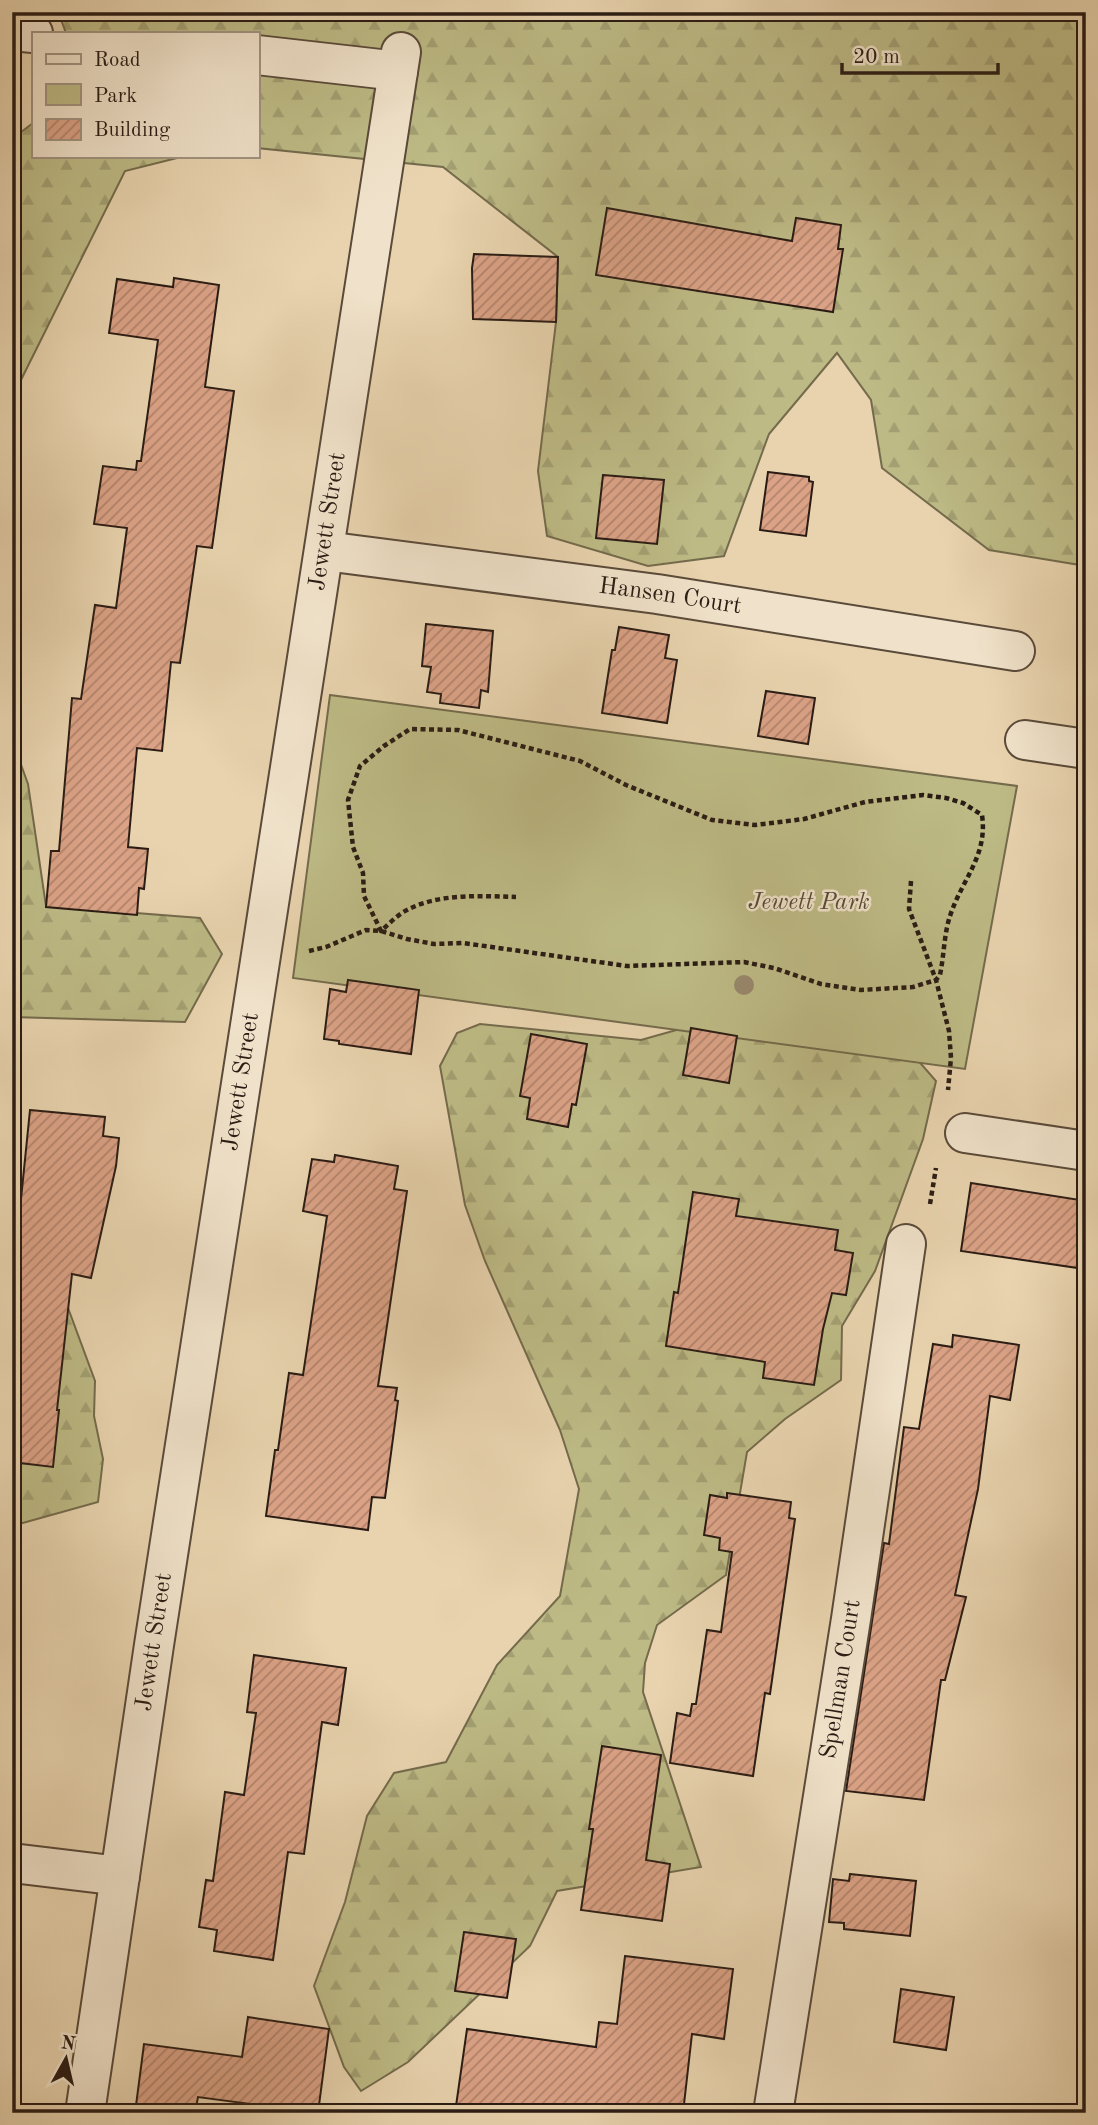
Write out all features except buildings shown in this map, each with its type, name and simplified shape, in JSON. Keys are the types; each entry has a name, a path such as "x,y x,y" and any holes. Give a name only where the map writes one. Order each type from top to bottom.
{"street":[{"path":"12,31 32,33"},
{"name":"Jewett Street","path":"85,2113 158,1620 399,62 259,55"},
{"name":"Hansen Court","path":"325,551 657,594 1015,651"},
{"path":"1024,740 1086,749"},
{"path":"951,1145 1086,1151"},
{"name":"Spellman Court","path":"773,2113 851,1619 905,1244"},
{"path":"12,1863 121,1876"}],"path":[{"path":"260,962 326,947 366,930 434,944 463,943 627,967 744,962 774,968 821,984 861,990 913,986 936,980 940,975 949,919 982,848 985,832 982,815 973,808 946,798 923,795 865,802 804,819 755,825 712,820 626,785 580,761 458,730 410,729 360,766 348,800 353,847 363,873 364,896 381,931"},
{"path":"911,881 909,909 936,980 949,1031 951,1058 947,1094"},
{"path":"381,931 405,911 427,902 471,897 516,897"},
{"path":"905,1244 925,1234 951,1145"}],"green space":[{"path":"12,12 1086,12 1086,566 989,550 882,468 871,400 837,353 769,434 724,556 648,566 547,536 538,471 556,322 558,257 443,167 259,148 259,32 66,32 60,17"},
{"path":"32,124 32,158 177,158 125,171 12,398 12,139"},
{"name":"Jewett Park","path":"330,695 1017,786 965,1069 293,978"},
{"path":"12,740 28,784 46,906 200,918 222,954 185,1022 12,1017"},
{"path":"726,1016 895,1034 936,1081 923,1139 875,1271 842,1326 841,1380 785,1419 747,1452 726,1575 657,1625 645,1663 643,1692 701,1867 557,1891 530,1946 408,2062 361,2091 344,2067 314,1986 345,1902 367,1816 394,1773 446,1762 497,1665 560,1596 579,1489 560,1430 485,1261 465,1205 440,1066 457,1033 480,1024 641,1040"},
{"path":"12,1196 61,1289 95,1381 94,1416 103,1459 98,1502 12,1526"}]}
